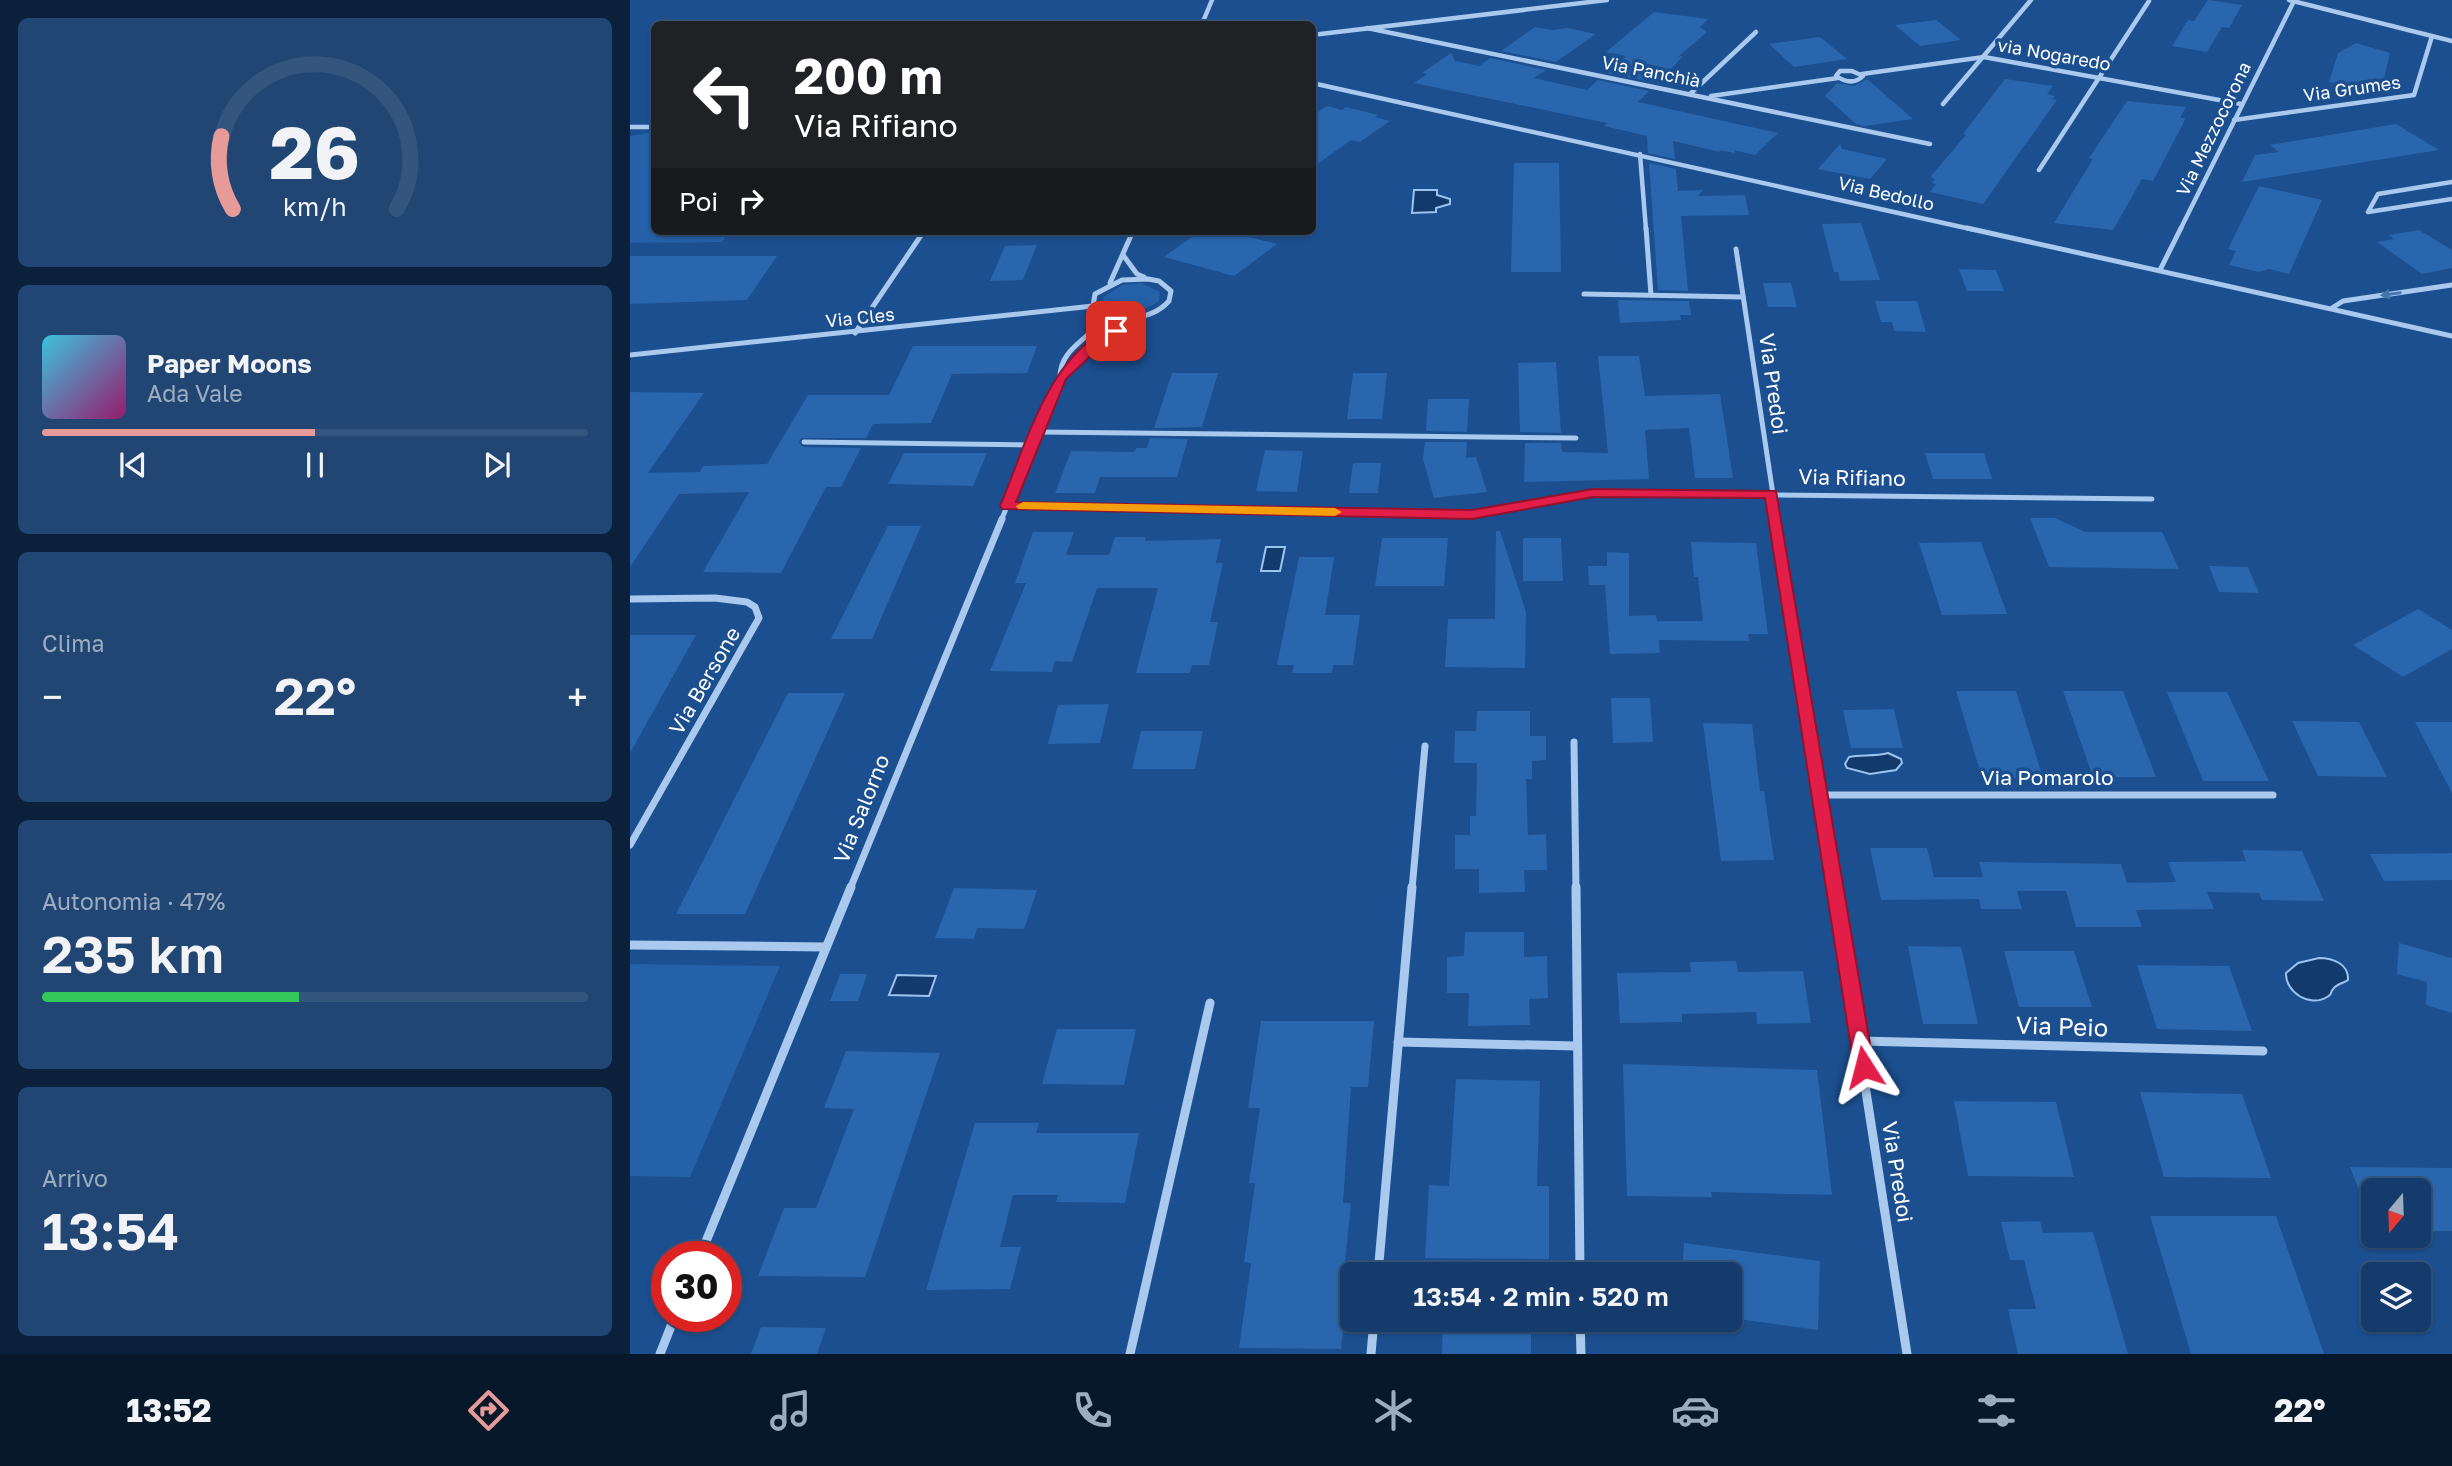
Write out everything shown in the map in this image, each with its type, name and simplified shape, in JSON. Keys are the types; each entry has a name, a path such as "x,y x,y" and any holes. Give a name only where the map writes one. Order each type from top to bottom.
{"street":[{"path":"1203,21 1212,0"},
{"path":"1316,34 1607,0"},
{"path":"1943,104 2031,0"},
{"path":"2039,170 2149,1"},
{"path":"2292,1 2452,41"},
{"name":"Via Mezzocorona","path":"2160,270 2292,1"},
{"name":"Via Panchià","path":"1367,28 1930,144"},
{"path":"1690,94 1756,32"},
{"name":"Via Grumes","path":"2234,120 2414,94 2432,36"},
{"name":"via Nogaredo","path":"1838,78 1838,73 1844,71 1862,74 1984,57 2241,104"},
{"name":"via Nogaredo","path":"1706,97 1838,78 1854,81 1861,79 1862,74"},
{"name":"Via Bedollo","path":"1316,84 2452,336"},
{"path":"630,127 651,127"},
{"path":"1640,154 1651,295"},
{"path":"2452,182 2378,194 2368,212 2452,199"},
{"path":"855,333 921,235"},
{"path":"1110,283 1131,235"},
{"name":"Via Predoi","path":"1736,248 1771,494 1860,1041 1907,1354"},
{"path":"1123,255 1137,274 1148,279"},
{"path":"1137,317 1115,317 1099,312 1093,306 1094,294 1110,283 1148,279"},
{"name":"Via Salorno","path":"706,1241 1060,377 1095,345 1137,317 1161,309 1172,297 1167,285 1148,279"},
{"path":"2332,308 2343,301 2452,285"},
{"path":"1584,293 1743,297"},
{"name":"Via Cles","path":"630,355 1093,306"},
{"name":"Via Salorno","path":"1060,377 1059,364 1063,357 1097,329 1102,320 1099,312"},
{"path":"1038,432 1576,438"},
{"path":"804,442 1032,445"},
{"name":"Via Rifiano","path":"1007,506 1472,514 1593,493 2151,499"},
{"name":"Via Bersone","path":"630,599 737,600 755,606 759,613 759,622 630,845"},
{"path":"1574,742 1580,1262"},
{"path":"1379,1262 1424,746"},
{"name":"Via Pomarolo","path":"1820,795 2273,796"},
{"path":"630,945 825,947"},
{"path":"1130,1354 1210,1003"},
{"name":"Via Peio","path":"1860,1041 2263,1051"},
{"path":"1398,1042 1576,1046"},
{"path":"660,1354 669,1332"},
{"path":"1371,1354 1373,1332"},
{"path":"1580,1332 1581,1354"}],"shaded area":[{"path":"651,132 651,235 727,235 722,242 630,243 630,136"},
{"path":"1414,190 1437,190 1437,195 1450,199 1450,204 1436,208 1436,212 1412,213"},
{"path":"1141,283 1160,292 1159,301 1138,311 1122,312 1103,301 1104,297 1122,285"},
{"path":"1266,547 1285,547 1280,571 1261,571"},
{"path":"1888,753 1901,759 1902,763 1896,770 1870,774 1847,768 1845,764 1849,757"},
{"path":"2319,958 2330,959 2343,966 2348,980 2335,987 2327,997 2313,1001 2294,992 2286,973 2298,963"},
{"path":"630,964 780,966 690,1177 630,1176"},
{"path":"897,975 936,976 929,996 889,995"}],"building":[{"path":"2208,0 2242,5 2229,28 2222,27 2207,52 2172,46 2188,20 2194,21"},
{"path":"1654,12 1708,19 1700,27 1707,32 1678,57 1683,56 1658,83 1607,73 1626,56 1606,52"},
{"path":"1936,20 1961,40 1920,46 1895,25"},
{"path":"1535,27 1552,30 1567,28 1596,34 1556,62 1501,51"},
{"path":"1820,37 1847,59 1794,67 1769,44"},
{"path":"2356,43 2390,53 2381,91 2329,82 2338,53"},
{"path":"1451,53 1455,61 1479,66 1490,58 1546,70 1534,78 1587,90 1598,80 1649,91 1638,102 1778,133 1755,155 1734,150 1735,153 1719,150 1720,152 1673,141 1675,159 1648,153 1647,136 1604,126 1607,123 1414,83 1427,74 1422,73"},
{"path":"1867,79 1913,119 1865,126 1856,124 1825,96 1837,83 1854,86"},
{"path":"2005,79 2053,86 2047,94 2055,96 2052,99 2057,100 1983,204 1930,192 1936,184 1932,183 1935,179 1930,177 1966,135 1963,134"},
{"path":"2127,101 2186,107 2180,118 2185,118 2184,122 2153,181 2142,179 2113,230 2054,223 2093,159 2089,158"},
{"path":"1327,106 1342,110 1346,107 1390,121 1360,142 1351,140 1316,165 1316,113"},
{"path":"2396,124 2439,150 2242,182 2255,155 2279,152 2270,145"},
{"path":"1840,144 1842,149 1887,159 1870,179 1818,169"},
{"path":"1514,163 1559,163 1561,272 1511,272"},
{"path":"1649,163 1676,169 1678,191 1703,190 1698,196 1745,195 1749,215 1681,216 1688,291 1658,290"},
{"path":"2259,186 2322,200 2289,274 2269,269 2259,272 2229,265 2236,251 2228,249"},
{"path":"1861,223 1880,280 1840,281 1838,272 1834,272 1822,224"},
{"path":"2419,230 2452,250 2452,268 2422,274 2377,242 2394,239 2389,235"},
{"path":"1194,235 1240,235 1277,244 1234,276 1164,257"},
{"path":"1037,245 1023,280 990,281 1005,246"},
{"path":"630,256 777,256 747,300 630,304"},
{"path":"1959,269 1996,270 2004,291 1967,291"},
{"path":"1763,283 1791,283 1797,307 1768,307"},
{"path":"1618,300 1689,301 1691,315 1680,315 1681,320 1620,323"},
{"path":"1875,301 1917,301 1926,332 1894,331 1892,322 1881,322"},
{"path":"913,346 1037,346 1027,373 952,374 931,423 873,424 866,438 801,438 799,443 803,447 861,448 841,487 826,487 781,573 703,572 749,492 679,494 630,567 630,392 704,393 648,473 700,472 703,466 767,464 808,395 889,395"},
{"path":"1598,356 1639,356 1645,396 1720,394 1733,478 1695,478 1689,428 1645,430 1649,479 1524,482 1525,443 1561,443 1562,452 1608,453"},
{"path":"1556,362 1561,433 1520,432 1518,363"},
{"path":"1172,373 1218,373 1202,427 1154,428"},
{"path":"1353,373 1387,373 1382,419 1347,419"},
{"path":"1428,399 1469,399 1467,432 1426,431"},
{"path":"1150,438 1188,439 1177,477 1100,477 1095,493 1055,493 1071,451 1135,452 1136,448 1147,448"},
{"path":"1425,442 1467,442 1466,458 1476,457 1487,492 1434,498 1423,459"},
{"path":"1265,450 1303,451 1297,492 1256,491"},
{"path":"904,453 987,453 973,486 888,484"},
{"path":"1925,453 1984,453 1992,479 1933,479"},
{"path":"1353,463 1381,463 1378,493 1349,493"},
{"path":"2030,518 2055,518 2085,532 2162,532 2179,569 2049,567"},
{"path":"888,526 921,526 872,639 831,639"},
{"path":"1496,531 1500,531 1526,612 1525,668 1445,667 1448,619 1495,619"},
{"path":"1033,532 1074,532 1066,555 1109,555 1115,537 1146,537 1145,541 1221,539 1216,563 1223,563 1210,622 1218,622 1209,665 1192,665 1190,673 1136,673 1158,588 1097,588 1072,662 1055,661 1052,672 990,671 1026,583 1015,583"},
{"path":"1382,538 1448,538 1444,586 1375,586"},
{"path":"1523,538 1561,538 1563,581 1523,581"},
{"path":"1691,542 1756,543 1768,634 1748,634 1749,641 1659,640 1660,653 1610,654 1605,585 1589,585 1588,566 1607,566 1607,552 1629,553 1629,616 1656,615 1657,621 1703,621 1698,577 1694,577"},
{"path":"1981,542 2007,614 1942,615 1919,543"},
{"path":"1299,557 1334,557 1325,615 1360,615 1353,665 1333,665 1332,673 1292,673 1294,665 1277,665"},
{"path":"2209,566 2248,567 2259,593 2219,592"},
{"path":"2418,609 2452,630 2452,649 2403,677 2353,645"},
{"path":"630,635 696,635 630,753"},
{"path":"1956,691 2016,691 2043,778 1982,778"},
{"path":"2063,691 2123,691 2156,777 2093,777"},
{"path":"2167,692 2227,692 2269,781 2203,781"},
{"path":"788,693 845,693 745,914 676,914"},
{"path":"1611,698 1650,698 1653,742 1613,743"},
{"path":"1109,704 1100,743 1048,744 1058,705"},
{"path":"1894,709 1903,748 1851,748 1843,710"},
{"path":"1477,711 1530,711 1530,736 1546,736 1546,760 1532,761 1532,779 1526,779 1528,835 1546,834 1547,870 1524,870 1525,892 1479,893 1479,869 1455,869 1455,835 1470,835 1470,816 1476,816 1477,763 1454,763 1455,731 1476,731"},
{"path":"2292,721 2359,722 2387,777 2318,776"},
{"path":"2415,722 2452,722 2452,793"},
{"path":"1703,723 1752,724 1760,791 1764,791 1774,860 1721,861"},
{"path":"1141,731 1203,731 1195,769 1132,769"},
{"path":"1870,848 1927,848 1934,877 1983,877 1979,862 2121,864 2127,883 2176,882 2168,862 2246,861 2242,850 2302,851 2324,901 2262,900 2259,893 2207,892 2214,909 2136,910 2142,927 2076,927 2066,891 2017,891 2022,909 1981,909 1979,899 1881,900"},
{"path":"2452,853 2452,880 2384,881 2370,854"},
{"path":"954,888 1037,890 1024,929 977,928 974,939 935,938"},
{"path":"1465,932 1524,932 1524,957 1547,956 1548,998 1529,999 1530,1025 1468,1026 1469,993 1447,993 1447,957 1464,956"},
{"path":"2399,943 2452,958 2452,1013 2426,1005 2427,982 2397,974"},
{"path":"1908,946 1961,947 1978,1024 1923,1024"},
{"path":"2004,951 2074,951 2092,1007 2019,1007"},
{"path":"1736,961 1738,972 1803,971 1811,1023 1757,1024 1756,1012 1682,1014 1682,1022 1620,1023 1617,973 1691,972 1690,962"},
{"path":"2137,965 2229,966 2252,1031 2157,1029"},
{"path":"840,974 867,974 858,1001 830,1001"},
{"path":"1261,1021 1374,1021 1368,1087 1351,1087 1343,1203 1351,1203 1345,1262 1340,1262 1341,1349 1239,1348 1251,1263 1244,1262 1255,1183 1249,1183 1260,1108 1248,1108"},
{"path":"1057,1029 1136,1029 1124,1085 1042,1084"},
{"path":"846,1051 940,1053 865,1277 758,1276 784,1208 816,1208 854,1109 824,1108"},
{"path":"1623,1064 1817,1070 1832,1195 1711,1192 1712,1197 1627,1196"},
{"path":"1456,1079 1540,1081 1537,1186 1549,1186 1549,1259 1425,1258 1429,1185 1449,1186"},
{"path":"2140,1092 2242,1094 2271,1178 2164,1177"},
{"path":"1954,1101 2056,1102 2074,1177 1968,1176"},
{"path":"975,1123 1039,1123 1036,1133 1139,1133 1125,1203 1056,1202 1058,1195 1013,1195 1000,1247 1021,1247 1010,1289 926,1290"},
{"path":"2350,1167 2452,1168 2452,1231 2431,1231 2431,1178 2361,1178 2359,1190"},
{"path":"2150,1216 2276,1216 2324,1354 2191,1354"},
{"path":"2040,1221 2043,1233 2093,1232 2128,1354 2018,1354 2008,1309 2036,1309 2024,1260 2010,1260 2001,1222"},
{"path":"1684,1243 1820,1261 1818,1330 1742,1320 1742,1262 1683,1262"},
{"path":"761,1327 826,1328 817,1354 751,1354"},
{"path":"1443,1332 1531,1332 1531,1354 1442,1354"}],"slow traffic":[{"path":"1023,506 1335,512"}],"route":[{"path":"1116,331 1095,345 1060,377 1007,506 1472,514 1593,493 1771,494 1864,1067"}]}
